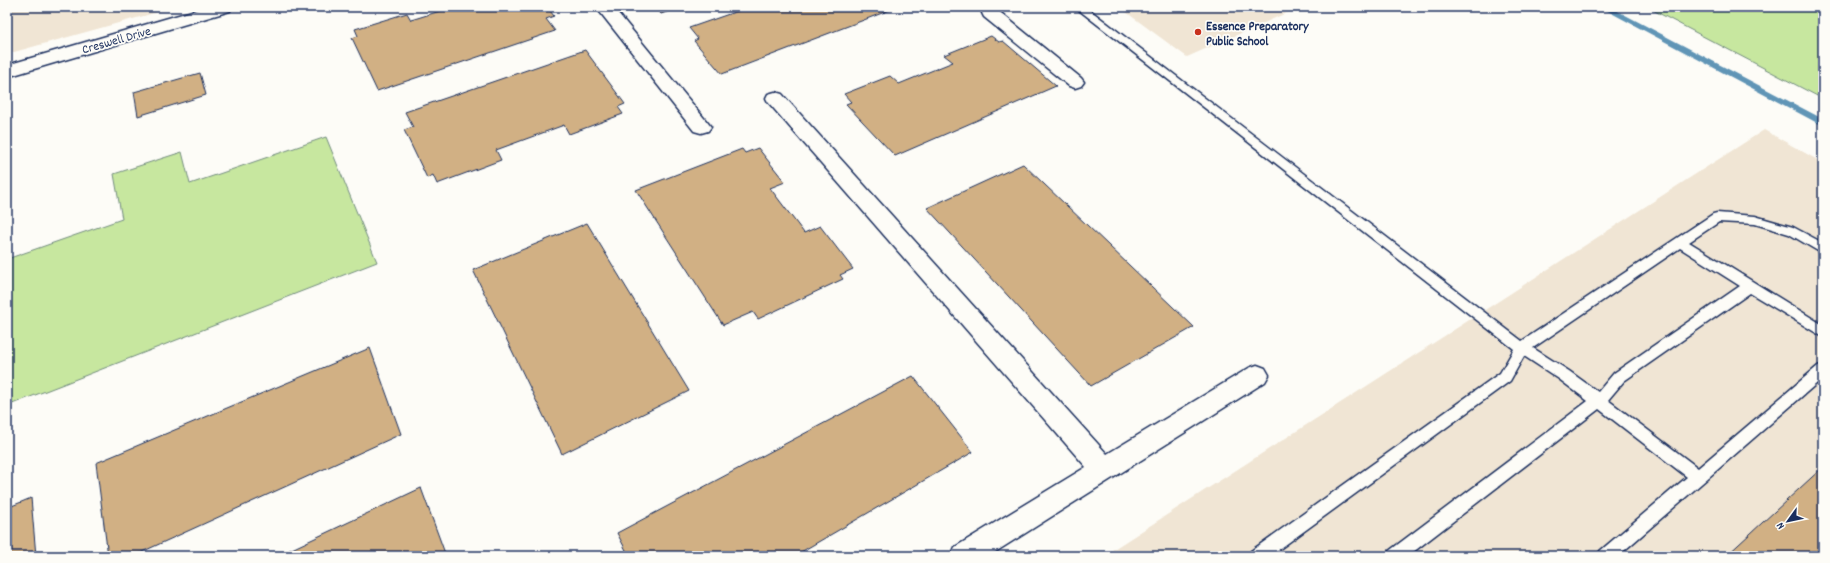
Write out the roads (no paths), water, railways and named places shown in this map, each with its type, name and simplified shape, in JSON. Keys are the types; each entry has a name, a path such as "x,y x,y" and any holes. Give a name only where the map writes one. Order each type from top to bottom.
{"street":[{"name":"Creswell Drive","path":"7,71 224,7"},
{"path":"604,7 701,127"},
{"path":"990,13 1075,82"},
{"path":"775,98 1104,469"},
{"path":"965,556 1257,376"}],"lane":[{"path":"1080,7 1522,348 1564,375 1698,477"},
{"path":"1258,556 1505,377 1522,348 1717,217 1755,220 1793,231 1823,249"},
{"path":"1679,242 1823,332"},
{"path":"1395,556 1599,401 1619,377 1750,286"},
{"path":"1606,556 1823,370"}],"waterway":[{"path":"1604,7 1823,123"}],"place":[{"name":"Essence Preparatory Public School","path":"1198,32"}]}
